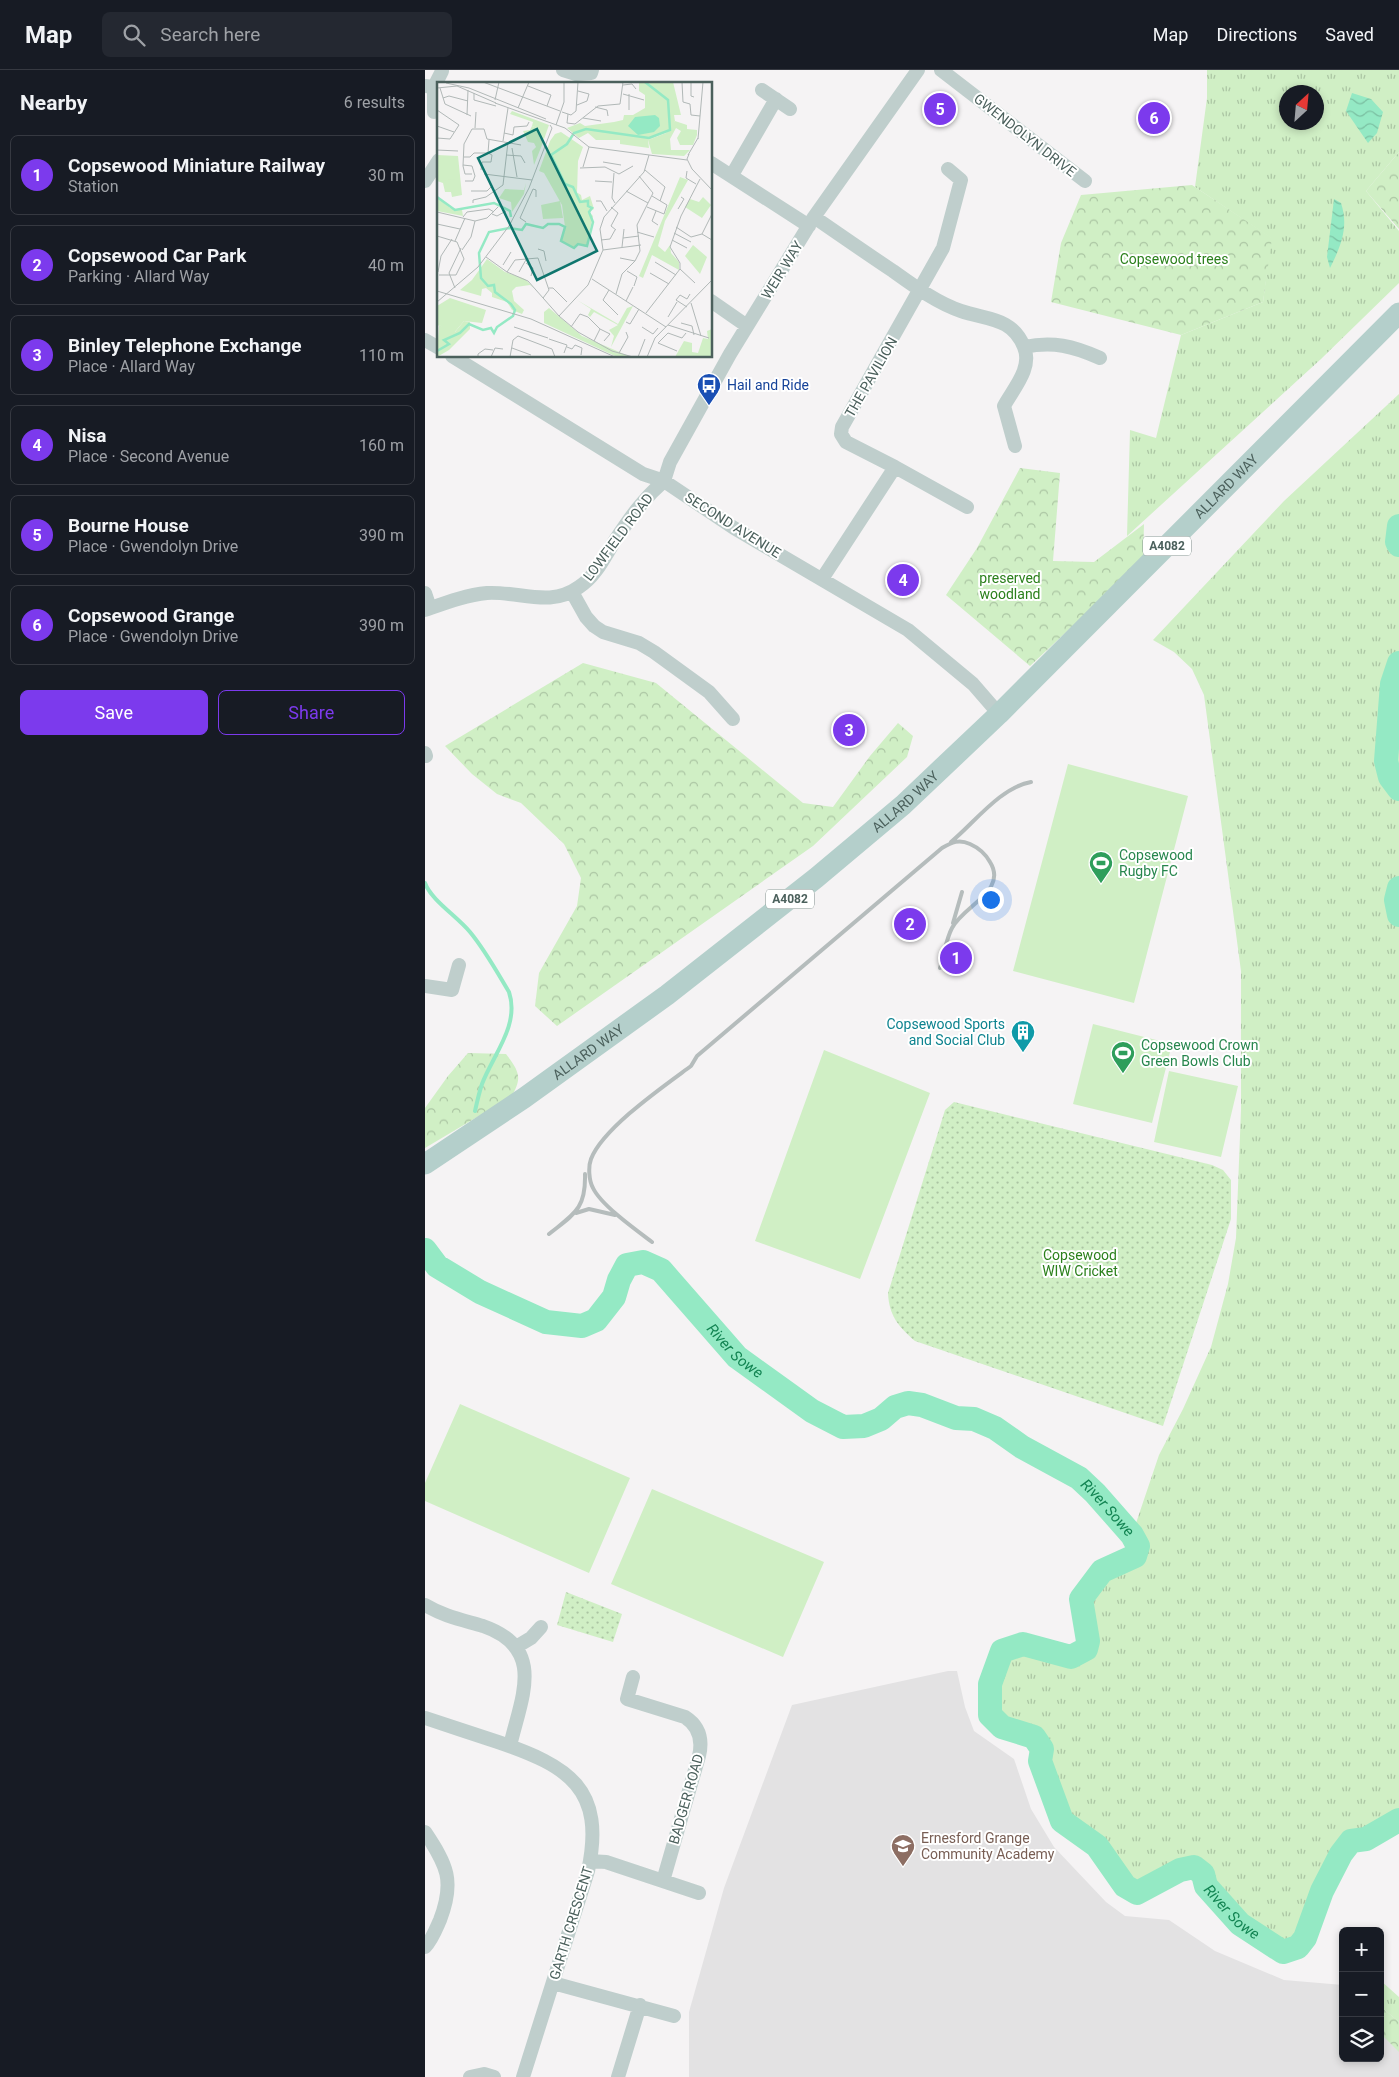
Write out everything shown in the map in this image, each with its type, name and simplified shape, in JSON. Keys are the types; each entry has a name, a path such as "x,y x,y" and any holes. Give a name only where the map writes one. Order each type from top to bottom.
{"main road":[{"name":"ALLARD WAY","path":"425,1164 524,1098 667,996 816,878 903,805 999,714 1399,313"},
{"name":"ALLARD WAY","path":"1335,379 1399,331"}],"street":[{"path":"563,70 576,74 592,75"},
{"name":"WEIR WAY","path":"664,481 670,462 747,326 811,222 918,70"},
{"name":"GWENDOLYN DRIVE","path":"941,70 1085,181"},
{"path":"434,112 430,86 442,71"},
{"path":"762,90 790,108"},
{"path":"732,176 776,100"},
{"path":"425,181 437,163"},
{"path":"713,164 921,290 961,311 1001,322 1014,332 1024,347 1027,357 1025,368 1004,406 1015,446"},
{"name":"THE PAVILION","path":"948,169 961,180 943,248 842,427 841,434 846,442 967,507"},
{"path":"713,302 747,326"},
{"path":"425,340 437,347"},
{"path":"1024,347 1038,344 1060,344 1100,358"},
{"name":"SECOND AVENUE","path":"455,358 643,474 664,481 734,528 908,630 973,684 999,714"},
{"path":"822,579 895,467"},
{"name":"LOWFIELD ROAD","path":"428,609 468,596 487,593 545,599 557,598 572,592 591,576 647,495 664,481"},
{"path":"572,592 586,617 595,626 603,632 639,643 654,652 703,687 733,719"},
{"path":"425,593 428,609"},
{"path":"425,986 452,990 459,965"},
{"path":"425,1605 444,1614 495,1631 516,1647 524,1662 526,1673 510,1746"},
{"path":"516,1647 531,1638 541,1627"},
{"name":"BADGER ROAD","path":"633,1677 627,1699 685,1716 700,1732 701,1748 663,1881"},
{"name":"GARTH CRESCENT","path":"425,1719 510,1746 548,1762 567,1775 582,1792 591,1814 592,1841 590,1861 523,2077"},
{"path":"425,1832 446,1868 449,1887 444,1909 432,1938 425,1947"},
{"path":"590,1861 607,1862 699,1893"},
{"path":"553,1983 675,2016"},
{"path":"619,2077 640,2005"},
{"path":"470,2077 484,2074 494,2077"}],"shaded area":[{"name":"Ernesford Grange Community Academy","path":"948,1671 957,1671 965,1707 974,1731 1014,1759 1031,1809 1054,1847 1106,1902 1125,1916 1169,1920 1215,1951 1284,1980 1339,1985 1339,2062 1384,2062 1384,2009 1399,2022 1399,2077 689,2077 689,2012 724,1888 792,1705"}],"green space":[{"path":"1207,70 1399,70 1399,152 1366,191 1399,231 1399,283 1321,359 1127,536 1130,430 1156,438 1181,335 1263,302 1271,238 1195,187 1207,98"},
{"path":"1399,152 1399,229 1366,191"},
{"name":"Copsewood trees","path":"1192,185 1272,238 1263,302 1181,335 1051,302 1061,243 1081,195"},
{"path":"1399,394 1399,1820 1366,1839 1350,1841 1341,1854 1322,1891 1305,1938 1298,1947 1283,1952 1240,1924 1206,1886 1203,1874 1194,1868 1180,1870 1137,1893 1125,1886 1098,1847 1062,1821 1040,1761 1042,1749 1034,1737 1002,1727 990,1715 990,1684 1002,1651 1023,1644 1071,1657 1086,1649 1088,1641 1081,1599 1102,1571 1135,1556 1138,1546 1132,1535 1159,1455 1183,1409 1211,1347 1228,1284 1236,1238 1241,1110 1241,971 1204,695 1192,669 1174,652 1153,640 1284,501"},
{"name":"preserved woodland","path":"1020,468 1060,473 1053,561 1094,562 1144,524 1143,560 1030,666 946,595 977,548"},
{"path":"583,663 656,683 803,803 833,807 870,756 898,723 913,736 907,757 813,846 557,1026 535,1006 539,973 577,906 581,878 564,844 521,803 497,794 472,774 445,746"},
{"name":"Copsewood Rugby FC","path":"1068,764 1188,796 1134,1003 1013,971"},
{"name":"Copsewood Crown Green Bowls Club","path":"1093,1024 1172,1044 1152,1123 1073,1104"},
{"path":"824,1050 930,1093 860,1279 755,1241"},
{"path":"468,1053 506,1054 518,1075 515,1090 511,1097 425,1148 425,1108 448,1076"},
{"path":"1169,1071 1238,1086 1221,1157 1154,1142"},
{"name":"Copsewood WIW Cricket","path":"954,1102 1212,1165 1223,1170 1231,1180 1231,1219 1163,1426 915,1341 896,1320 890,1308 888,1293 945,1110"},
{"path":"460,1404 630,1478 589,1573 425,1501 425,1483"},
{"path":"652,1489 824,1562 783,1657 611,1584"},
{"path":"566,1592 622,1614 613,1642 557,1625"},
{"path":"1384,1984 1399,1997 1399,2022 1384,2009"},
{"path":"1384,2009 1399,2022 1399,2052 1384,2037"}],"water":[{"path":"1352,93 1371,99 1383,112 1377,133 1368,143 1346,111"},
{"path":"1334,199 1341,203 1344,228 1343,236 1330,268 1327,257"}],"waterway":[{"name":"River Sowe","path":"1399,526 1397,542 1399,545"},
{"name":"River Sowe","path":"1399,663 1392,684 1386,761 1390,777 1399,789"},
{"path":"425,883 433,896 465,926 491,961 509,992 511,1016 508,1028 482,1084 475,1111"},
{"name":"River Sowe","path":"1399,888 1396,900 1399,915"},
{"name":"River Sowe","path":"425,1250 437,1266 480,1292 546,1322 582,1326 596,1320 614,1297 619,1280 627,1265 643,1262 661,1270 737,1357 812,1411 843,1427 864,1426 881,1419 895,1407 908,1403 922,1405 956,1418 974,1419 995,1428 1022,1447 1079,1478 1095,1493 1132,1535 1138,1546 1135,1556 1102,1571 1081,1599 1088,1641 1086,1649 1071,1657 1023,1644 1002,1651 990,1684 990,1715 1002,1727 1034,1737 1042,1749 1040,1761 1062,1821 1097,1846 1125,1886 1137,1893 1180,1870 1194,1867 1203,1874 1206,1886 1240,1924 1283,1952 1298,1947 1305,1938 1322,1891 1341,1854 1351,1841 1366,1839 1399,1820"}],"railway":[{"path":"951,842 999,798 1020,785 1031,782"},
{"path":"652,1242 603,1202 593,1188 589,1166 598,1147 608,1134 635,1108 691,1066 697,1056 942,848 959,841 976,847 986,856 994,872 993,881 989,890 952,928 940,968"},
{"path":"953,923 962,892"},
{"path":"549,1234 577,1210 583,1195 585,1174"},
{"path":"576,1213 589,1209 615,1215"}],"place":[{"name":"Bourne House","path":"940,109"},
{"name":"Copsewood Grange","path":"1154,118"},
{"name":"Hail and Ride","path":"709,406"},
{"name":"Nisa","path":"903,580"},
{"name":"Binley Telephone Exchange","path":"849,730"},
{"name":"Copsewood Rugby FC","path":"1101,884"},
{"name":"Copsewood Car Park","path":"910,924"},
{"name":"Copsewood Miniature Railway","path":"956,958"},
{"name":"Copsewood Sports and Social Club","path":"1023,1053"},
{"name":"Copsewood Crown Green Bowls Club","path":"1123,1074"},
{"name":"Ernesford Grange Community Academy","path":"903,1867"}]}
